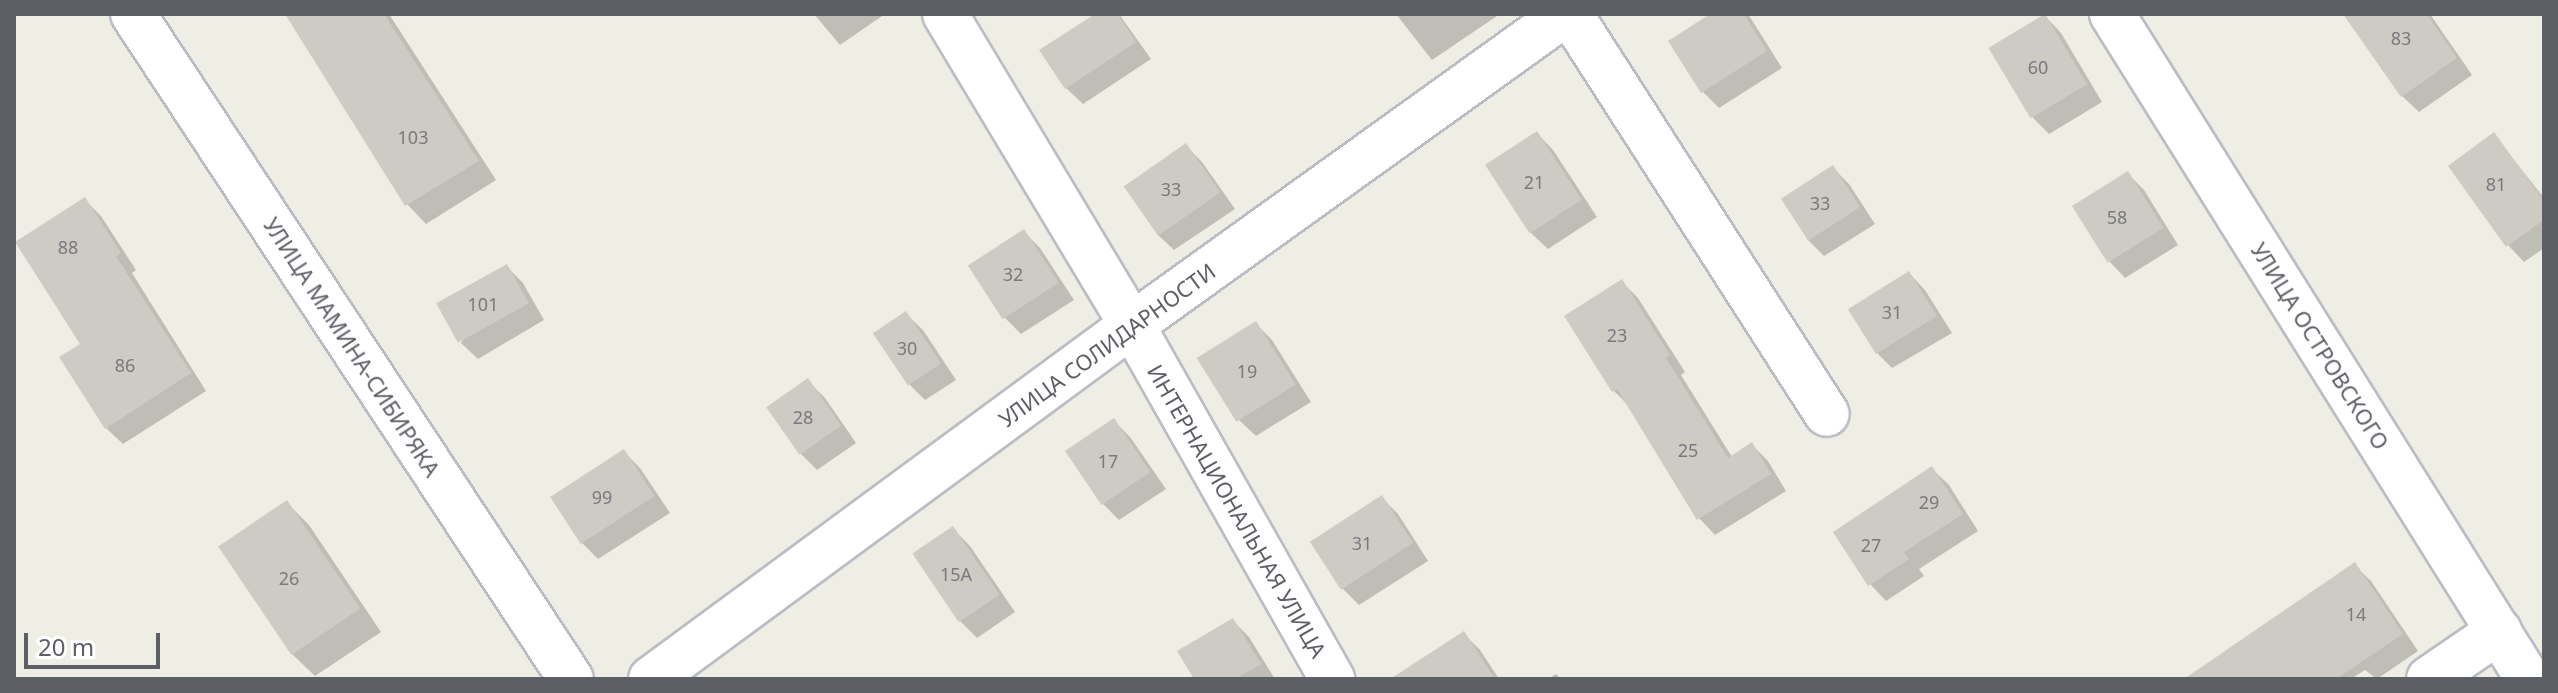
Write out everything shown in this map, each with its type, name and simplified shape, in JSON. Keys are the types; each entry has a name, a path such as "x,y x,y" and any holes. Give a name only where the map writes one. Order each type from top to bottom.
{"street":[{"name":"УЛИЦА МАМИНА-СИБИРЯКА","path":"133,14 571,679"},
{"name":"ИНТЕРНАЦИОНАЛЬНАЯ УЛИЦА","path":"945,14 1132,325 1332,679"},
{"name":"УЛИЦА СОЛИДАРНОСТИ","path":"651,679 1132,325 1568,14 1827,414"},
{"name":"УЛИЦА ОСТРОВСКОГО","path":"2112,14 2528,679"},
{"path":"2429,679 2499,631"}],"building":[{"path":"285,14 384,14 479,161 405,206"},
{"path":"1095,14 1118,14 1136,42 1065,89 1039,50"},
{"path":"1710,14 1744,14 1767,51 1701,93 1668,41"},
{"path":"2045,14 2087,84 2031,118 1988,48"},
{"path":"2343,14 2427,14 2457,58 2401,97"},
{"path":"1537,131 1582,200 1530,234 1485,165"},
{"path":"2494,132 2544,201 2544,220 2506,247 2448,166"},
{"path":"1186,143 1220,192 1158,236 1124,187"},
{"path":"1833,165 1860,207 1808,241 1781,199"},
{"path":"2128,171 2164,228 2108,263 2072,206"},
{"path":"85,197 121,253 116,256 191,373 105,429 59,357 80,344 15,242"},
{"path":"1024,229 1059,283 1003,319 968,265"},
{"path":"507,264 529,303 458,343 436,303"},
{"path":"1909,271 1937,316 1876,354 1848,309"},
{"path":"1622,279 1670,355 1666,358 1728,458 1752,442 1771,474 1697,520 1617,389 1612,392 1564,316"},
{"path":"906,311 941,363 908,386 873,333"},
{"path":"1256,321 1296,385 1236,422 1197,358"},
{"path":"808,378 841,426 799,455 766,407"},
{"path":"1114,418 1150,472 1101,505 1065,451"},
{"path":"624,449 654,496 581,544 550,497"},
{"path":"1932,466 1963,514 1904,552 1909,559 1868,586 1833,532"},
{"path":"1382,495 1413,543 1341,590 1310,542"},
{"path":"287,500 360,609 291,655 218,546"},
{"path":"953,526 999,595 959,622 912,553"},
{"path":"2355,562 2403,634 2336,679 2184,679"},
{"path":"1233,618 1261,664 1235,679 1194,679 1177,651"},
{"path":"1464,631 1495,679 1390,679"}]}
